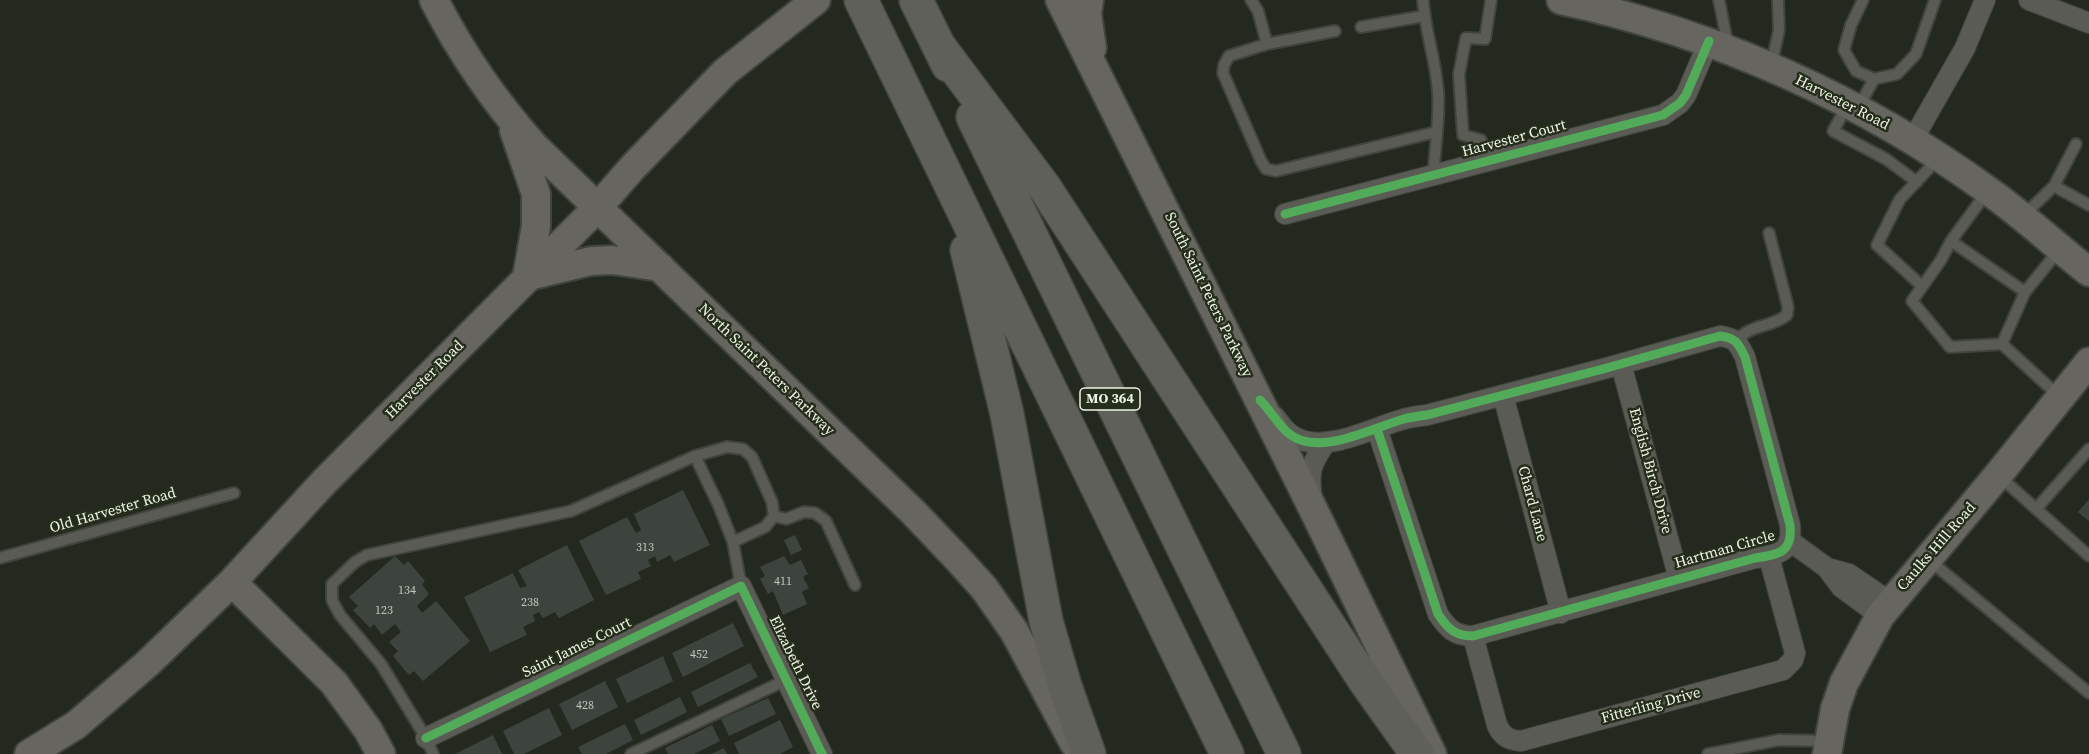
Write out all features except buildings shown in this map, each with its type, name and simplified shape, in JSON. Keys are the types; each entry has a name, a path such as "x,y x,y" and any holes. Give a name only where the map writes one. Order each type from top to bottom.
{"highway":[{"name":"MO 364","path":"861,0 1227,754"},
{"name":"MO 364","path":"916,0 1284,754"},
{"path":"938,45 1045,188 1365,681 1417,754"},
{"path":"950,181 993,349 1046,621 1065,686 1089,754"}],"main road":[{"name":"North Saint Peters Parkway","path":"434,0 451,33 478,76 510,119 566,178 913,512 984,588 1014,631 1080,754"},
{"name":"Harvester Road","path":"30,754 75,725 148,663 232,582 324,482 598,207 633,166 724,72 816,0"},
{"name":"South Saint Peters Parkway","path":"1060,0 1260,400 1432,754"},
{"path":"1089,0 1087,14 1096,71"},
{"name":"Harvester Road","path":"1561,0 1606,10 1719,45 1853,106 1912,141 1988,191 2078,261"},
{"path":"510,119 536,194 536,226 527,276 591,261 612,260 660,267"},
{"name":"Caulks Hill Road","path":"1828,748 1835,709 1844,683 1856,657 1885,609 2089,362"},
{"path":"232,582 334,683 368,730 381,754"}],"street":[{"path":"1912,141 1965,48 1985,0"},
{"path":"2029,0 2089,23"},
{"name":"Harvester Court","path":"1285,214 1663,115 1680,104 1719,45"},
{"path":"1260,400 1287,432 1298,439 1312,443 1326,442 1377,429 1404,419 1427,415 1720,336 1731,337 1735,342"},
{"name":"Hartman Circle","path":"1473,636 1769,556 1787,548 1790,541 1790,525 1745,357 1735,342"},
{"name":"English Birch Drive","path":"1621,364 1679,579"},
{"name":"Chard Lane","path":"1503,394 1561,613"},
{"path":"1377,429 1438,614 1448,628 1460,636 1473,636"},
{"path":"1317,517 1309,479 1317,456 1326,442"},
{"name":"Hartman Circle","path":"1790,541 1827,568 1841,587 1885,609"},
{"name":"Fitterling Drive","path":"1473,636 1497,725 1505,737 1521,741 1783,670 1793,660 1795,653 1769,556"},
{"name":"Saint James Court","path":"430,746 741,586"},
{"name":"Elizabeth Drive","path":"741,586 822,754"}],"lane":[{"path":"1251,0 1261,5 1267,44"},
{"path":"1423,0 1438,94 1433,176"},
{"path":"1486,162 1481,140 1463,135 1459,74 1466,38 1485,39 1491,0"},
{"path":"1719,0 1719,45"},
{"path":"1771,67 1779,30 1778,0"},
{"path":"1863,0 1851,25 1844,50 1856,71 1874,79 1896,74 1916,54 1935,0"},
{"path":"1360,27 1424,16"},
{"path":"1335,32 1267,44 1228,56 1223,74 1266,169 1276,171 1436,132"},
{"path":"1874,79 1833,131 1886,159 1917,182"},
{"path":"2023,217 2054,186 2076,144"},
{"path":"1922,286 1877,245 1900,199 1939,158"},
{"path":"2054,186 2089,205"},
{"path":"1988,191 1912,301 1950,347 2002,344 2060,397"},
{"path":"1735,342 1748,330 1781,320 1787,315 1788,307 1768,233"},
{"path":"1951,242 2025,292"},
{"path":"2002,344 2025,292 2078,261"},
{"path":"430,746 381,664 340,615 332,600 332,584 356,562 367,555 571,511 695,456 727,447 743,449 752,457 772,502 774,516"},
{"path":"2036,509 2089,449"},
{"path":"695,456 718,504 733,543 741,586"},
{"path":"1998,475 2089,556"},
{"name":"Old Harvester Road","path":"0,558 234,493"},
{"path":"774,516 786,519 804,512 815,513 826,522 855,585"},
{"path":"733,543 765,526 774,516"},
{"path":"1928,559 2089,693"},
{"path":"631,754 786,680"},
{"path":"1708,754 1748,749 1779,740 1828,748"}],"cycle path":[{"path":"1285,214 1663,115 1680,103 1686,95 1709,41"},
{"path":"1260,400 1283,428 1299,440 1313,443 1329,442 1404,419 1603,369 1720,336 1730,338 1736,342 1745,357 1790,525 1789,541 1787,547 1771,555 1473,636 1461,635 1449,628 1438,614 1377,429"},
{"path":"426,738 741,586 822,754"}]}
